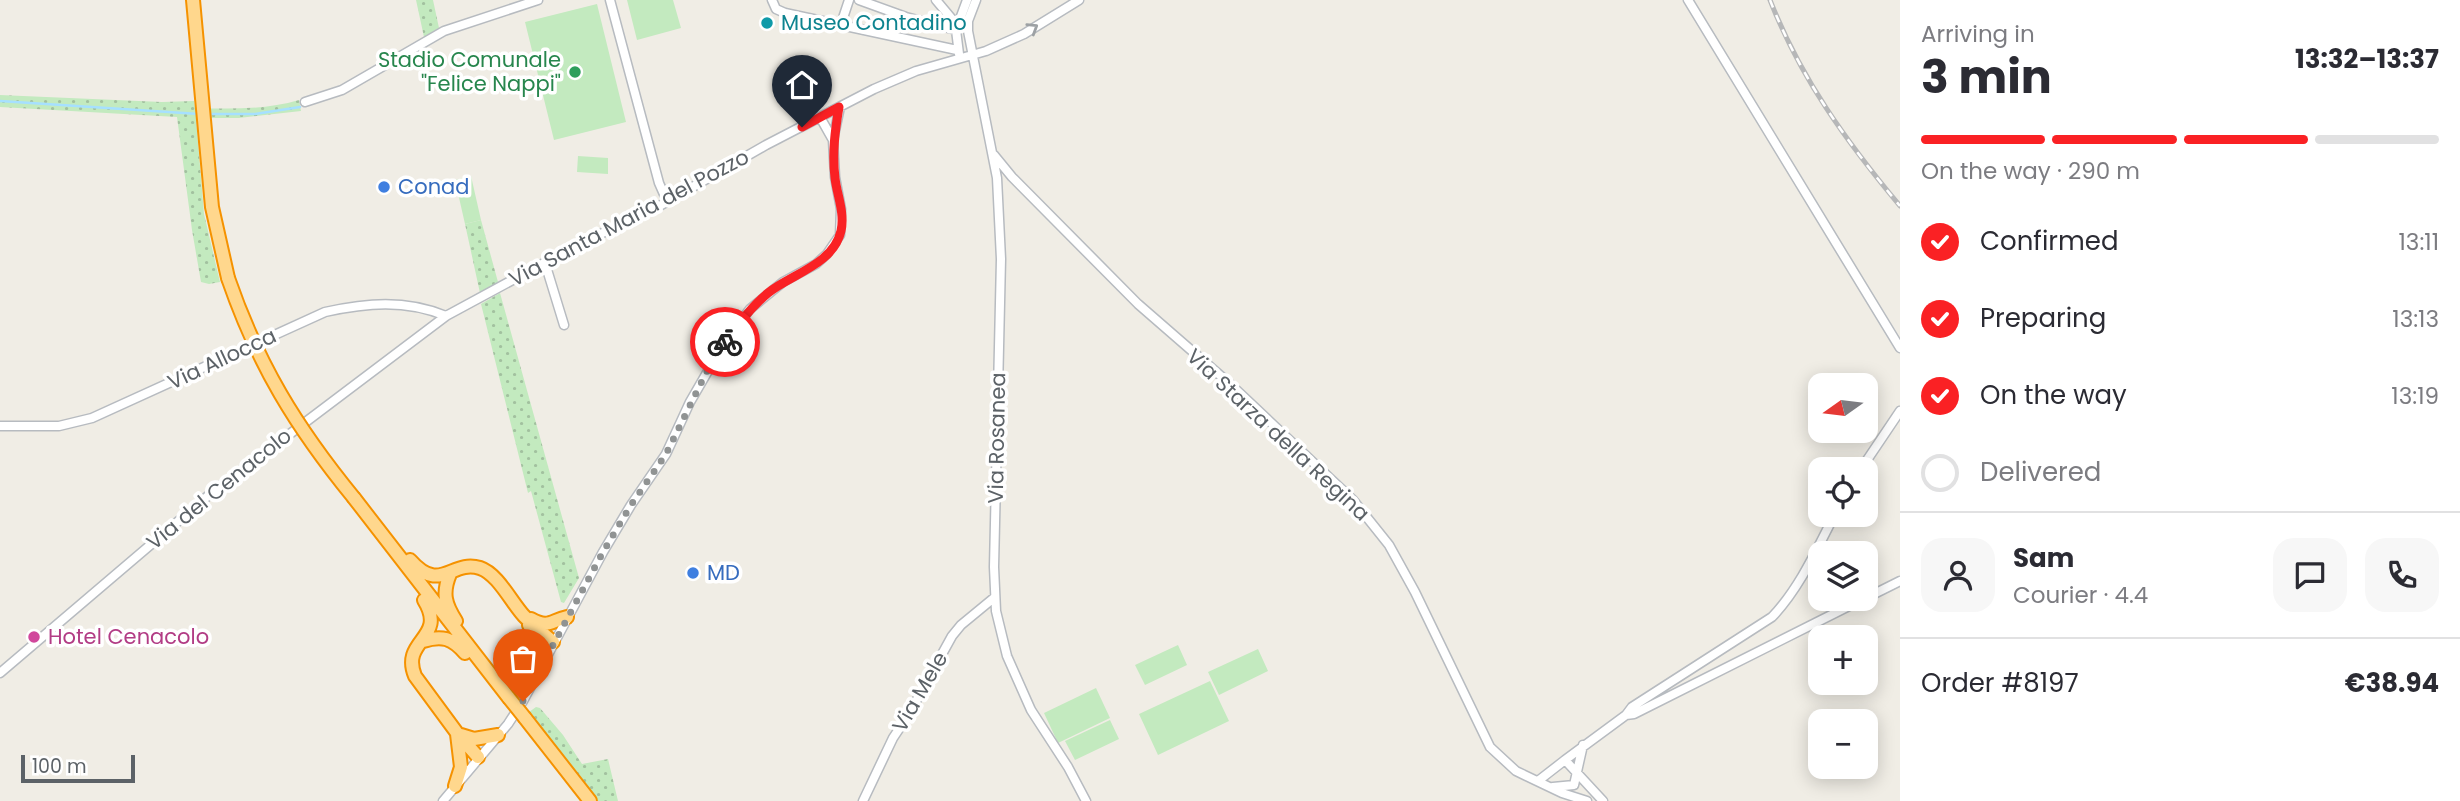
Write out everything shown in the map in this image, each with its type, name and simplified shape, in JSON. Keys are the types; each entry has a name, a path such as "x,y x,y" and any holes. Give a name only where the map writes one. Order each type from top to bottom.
{"highway":[{"path":"193,0 212,206 228,278 246,326 279,395 307,438 590,801"},
{"path":"379,531 425,574 450,574 472,566 491,574 524,615 552,642"},
{"path":"395,552 430,610 431,625 423,641 414,649 411,667 457,733 478,757"},
{"path":"450,574 445,587 446,602 476,655"},
{"path":"524,615 540,624 567,617"},
{"path":"524,615 538,642 538,670"},
{"path":"423,641 440,637 456,642 498,683"},
{"path":"457,733 474,739 498,735"},
{"path":"455,786 461,767 457,733"}],"street":[{"path":"305,102 342,90 443,31 538,0"},
{"path":"610,0 659,183 667,201"},
{"path":"772,0 776,9 785,13 841,24 959,54 957,28 967,0"},
{"path":"841,24 849,0"},
{"path":"859,0 906,17 957,28"},
{"path":"936,0 957,28"},
{"name":"Via Rosanea","path":"976,0 968,21 972,56 994,155 1000,259 995,597 1007,656 1031,710 1068,767 1086,801"},
{"name":"Via Santa Maria del Pozzo","path":"446,316 545,262 667,201 839,107 959,54 972,56 986,51 1024,34 1079,0"},
{"path":"1688,0 1900,348"},
{"path":"443,801 523,701 552,642 631,505 666,454 707,371 723,345 750,309 783,282 816,264 834,246 842,223 833,140 839,107"},
{"path":"820,117 833,140"},
{"name":"Via Starza della Regina","path":"994,155 1012,177 1138,304 1230,384 1353,500 1389,545 1415,592 1490,747 1516,771 1562,793 1587,801"},
{"path":"545,262 564,325"},
{"name":"Via Allocca","path":"0,426 59,426 92,418 325,312 359,304 391,304 426,307 446,316"},
{"name":"Via del Cenacolo","path":"0,673 209,495 446,316"},
{"path":"1869,457 1900,411"},
{"path":"1538,780 1626,715 1632,707 1772,618 1781,608 1828,527"},
{"path":"1878,592 1900,581"},
{"name":"Via Mele","path":"863,801 893,738 952,636 995,597"},
{"path":"1626,715 1634,714 1839,611"},
{"path":"1553,787 1574,785 1583,745"},
{"path":"1565,760 1603,801"}],"green space":[{"path":"416,0 433,0 439,28 424,37"},
{"path":"627,0 673,0 681,28 637,40"},
{"name":"Stadio Comunale \"Felice Nappi\"","path":"597,4 626,122 554,140 525,22"},
{"path":"0,95 194,101 195,108 221,109 260,107 299,100 301,111 239,118 196,118 204,214 220,282 209,284 201,282 177,117 0,107"},
{"path":"578,156 608,158 608,174 577,172"},
{"path":"471,176 481,220 465,224 455,180"},
{"path":"481,220 498,282 480,293 465,224"},
{"path":"500,293 579,578 564,603 561,602 531,491 528,493 481,304"},
{"path":"1178,645 1187,665 1145,685 1135,665"},
{"path":"1258,649 1268,671 1219,695 1208,672"},
{"path":"1210,681 1229,721 1158,755 1139,714"},
{"path":"1096,688 1110,718 1058,743 1044,713"},
{"path":"536,707 540,708 563,735 582,764 608,759 618,801 598,801 529,712"},
{"path":"1110,720 1119,739 1075,760 1065,741"}],"waterway":[{"path":"0,101 199,114"},
{"path":"206,114 255,114 300,107"}],"railway":[{"path":"1770,0 1782,29 1826,108 1861,158 1900,206"}],"way so far":[{"path":"523,701 552,642 631,505 666,454 707,371 725,342"}],"place":[{"name":"Museo Contadino","path":"767,23"},
{"name":"Stadio Comunale \"Felice Nappi\"","path":"575,72"},
{"name":"Conad","path":"384,187"},
{"name":"MD","path":"693,573"},
{"name":"Hotel Cenacolo","path":"34,637"}],"route":[{"path":"725,342 750,309 783,282 816,264 834,246 840,235 841,209 835,177 833,140 839,107 802,127"}]}
